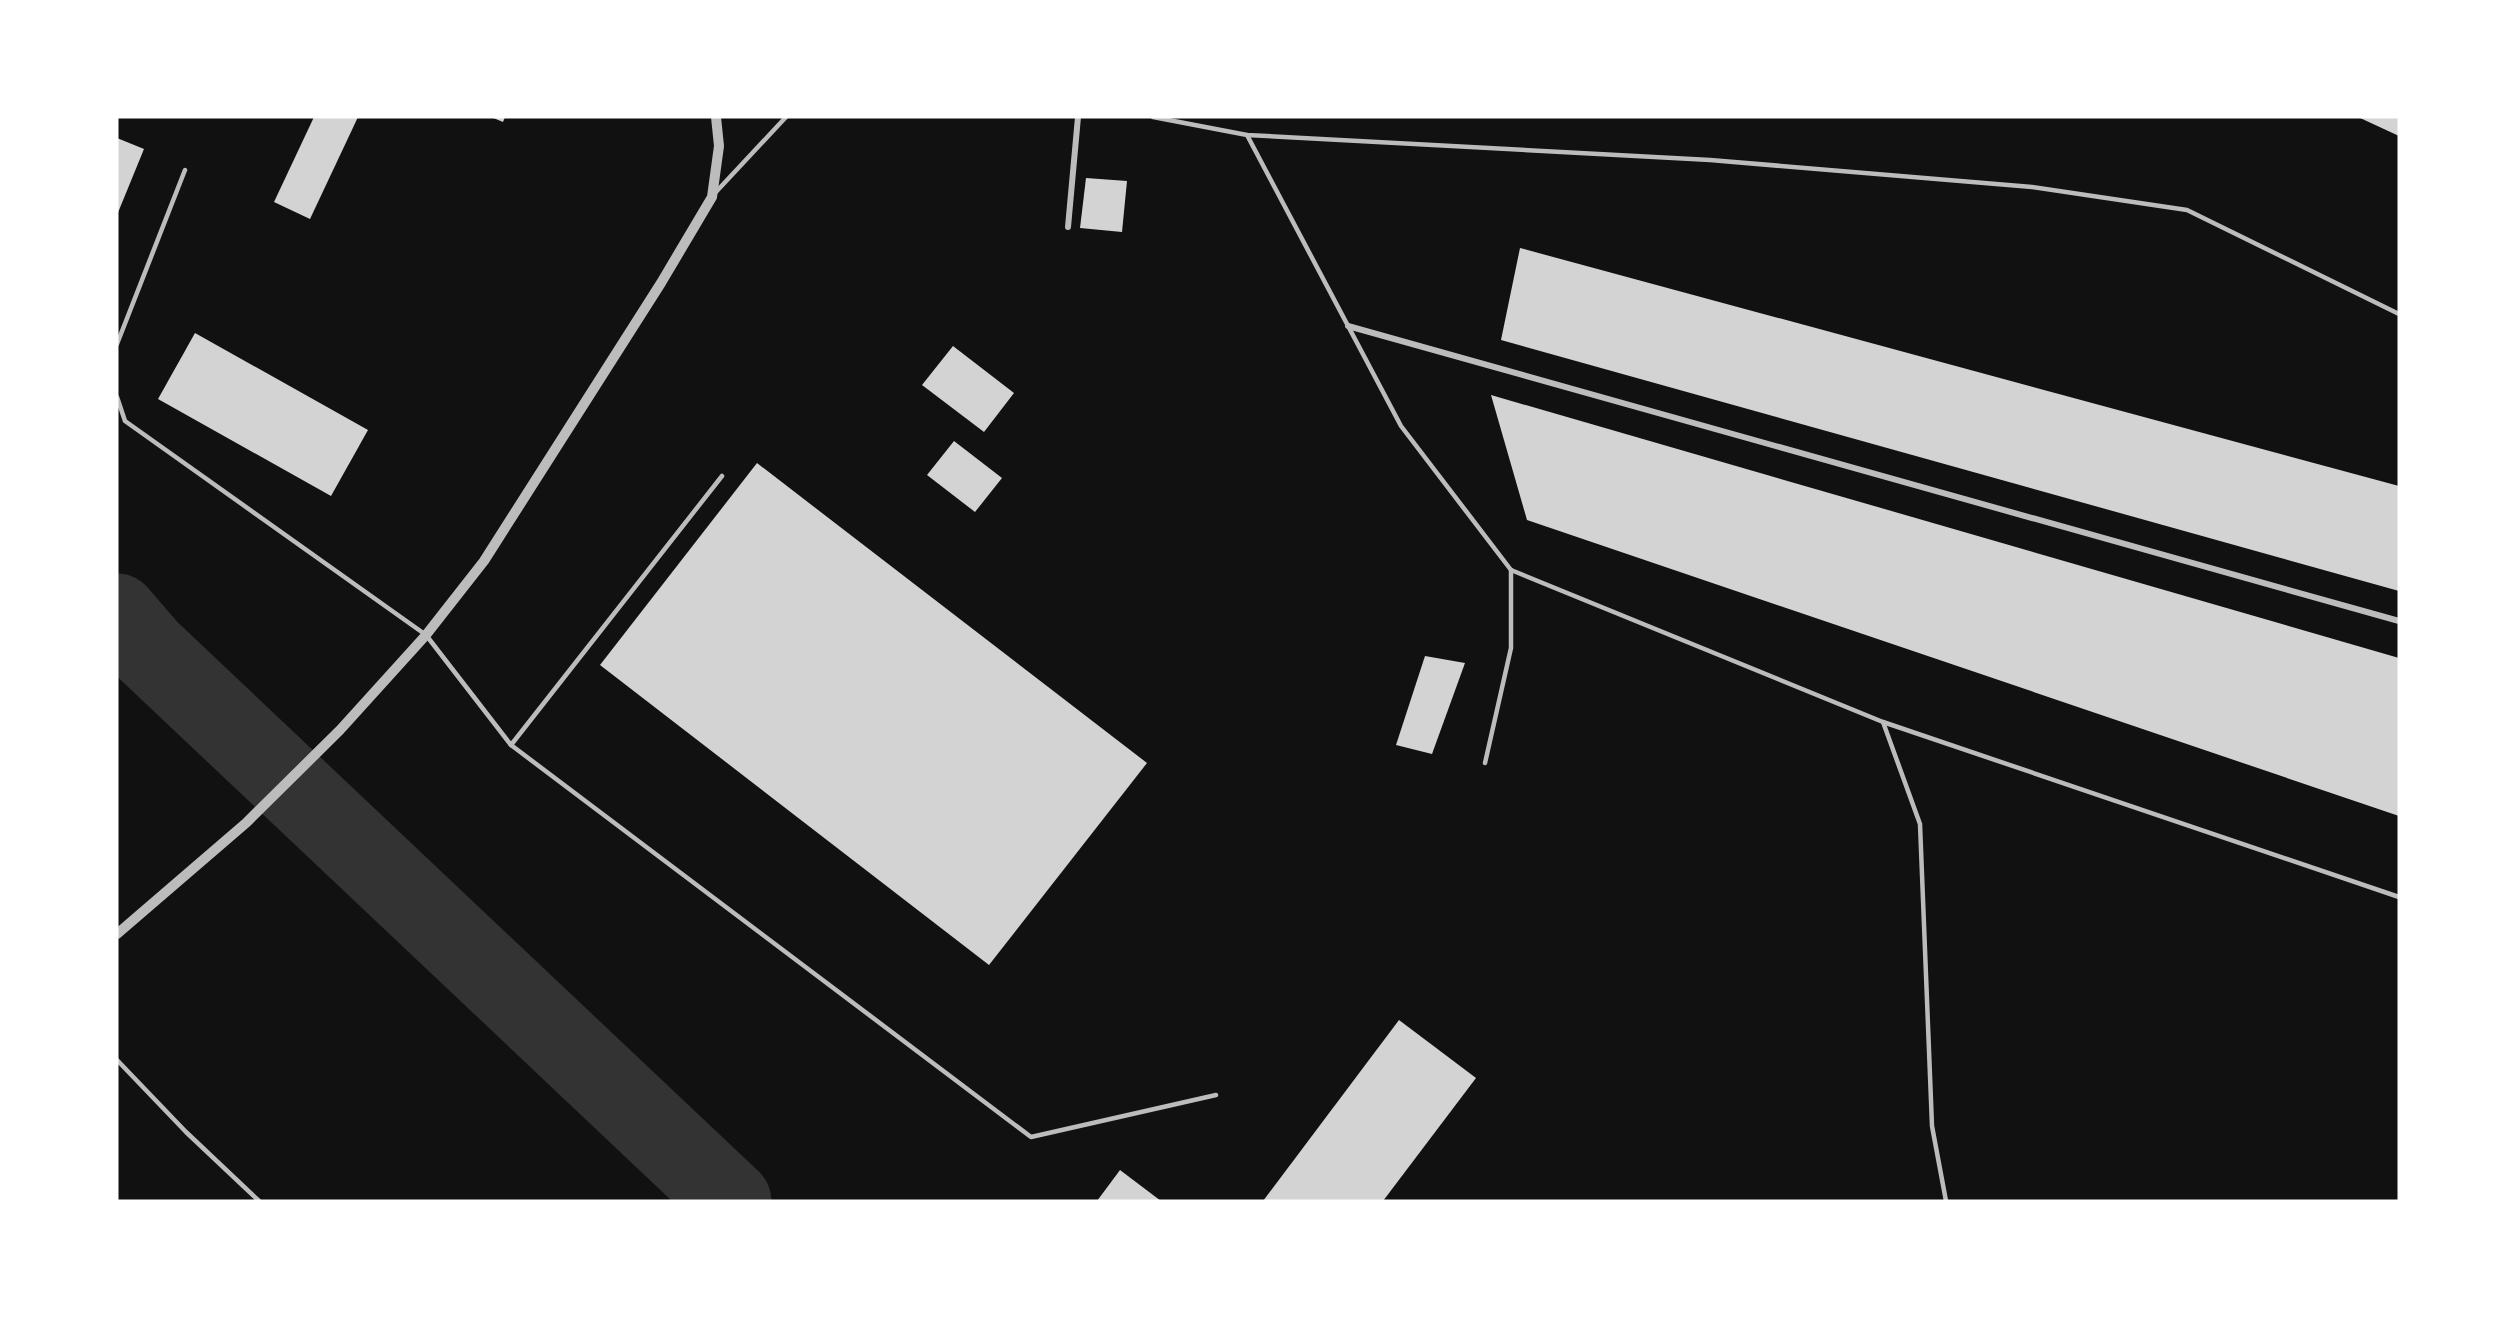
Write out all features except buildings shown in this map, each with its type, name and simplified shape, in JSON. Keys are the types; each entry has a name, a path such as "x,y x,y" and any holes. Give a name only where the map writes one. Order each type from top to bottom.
{"street":[{"path":"117,934 246,823 340,730 426,635 484,561 661,284 712,197 719,146 716,117"},
{"path":"1068,226 1078,117"},
{"path":"1348,326 2399,621"}],"lane":[{"path":"712,197 786,117"},
{"path":"1153,117 1247,135 1710,160 2032,187 2187,210 2399,314"},
{"path":"1247,135 1401,426 1511,570 1883,722 2399,897"},
{"path":"117,344 185,170"},
{"path":"117,397 125,421 426,635 511,746 1031,1137 1216,1095"},
{"path":"511,746 722,476"},
{"path":"1485,763 1511,648 1511,570"},
{"path":"1883,722 1920,824 1932,1126 1946,1201"},
{"path":"117,1059 186,1132 258,1201"}],"waterway":[{"path":"117,614 148,650 731,1201"}]}
